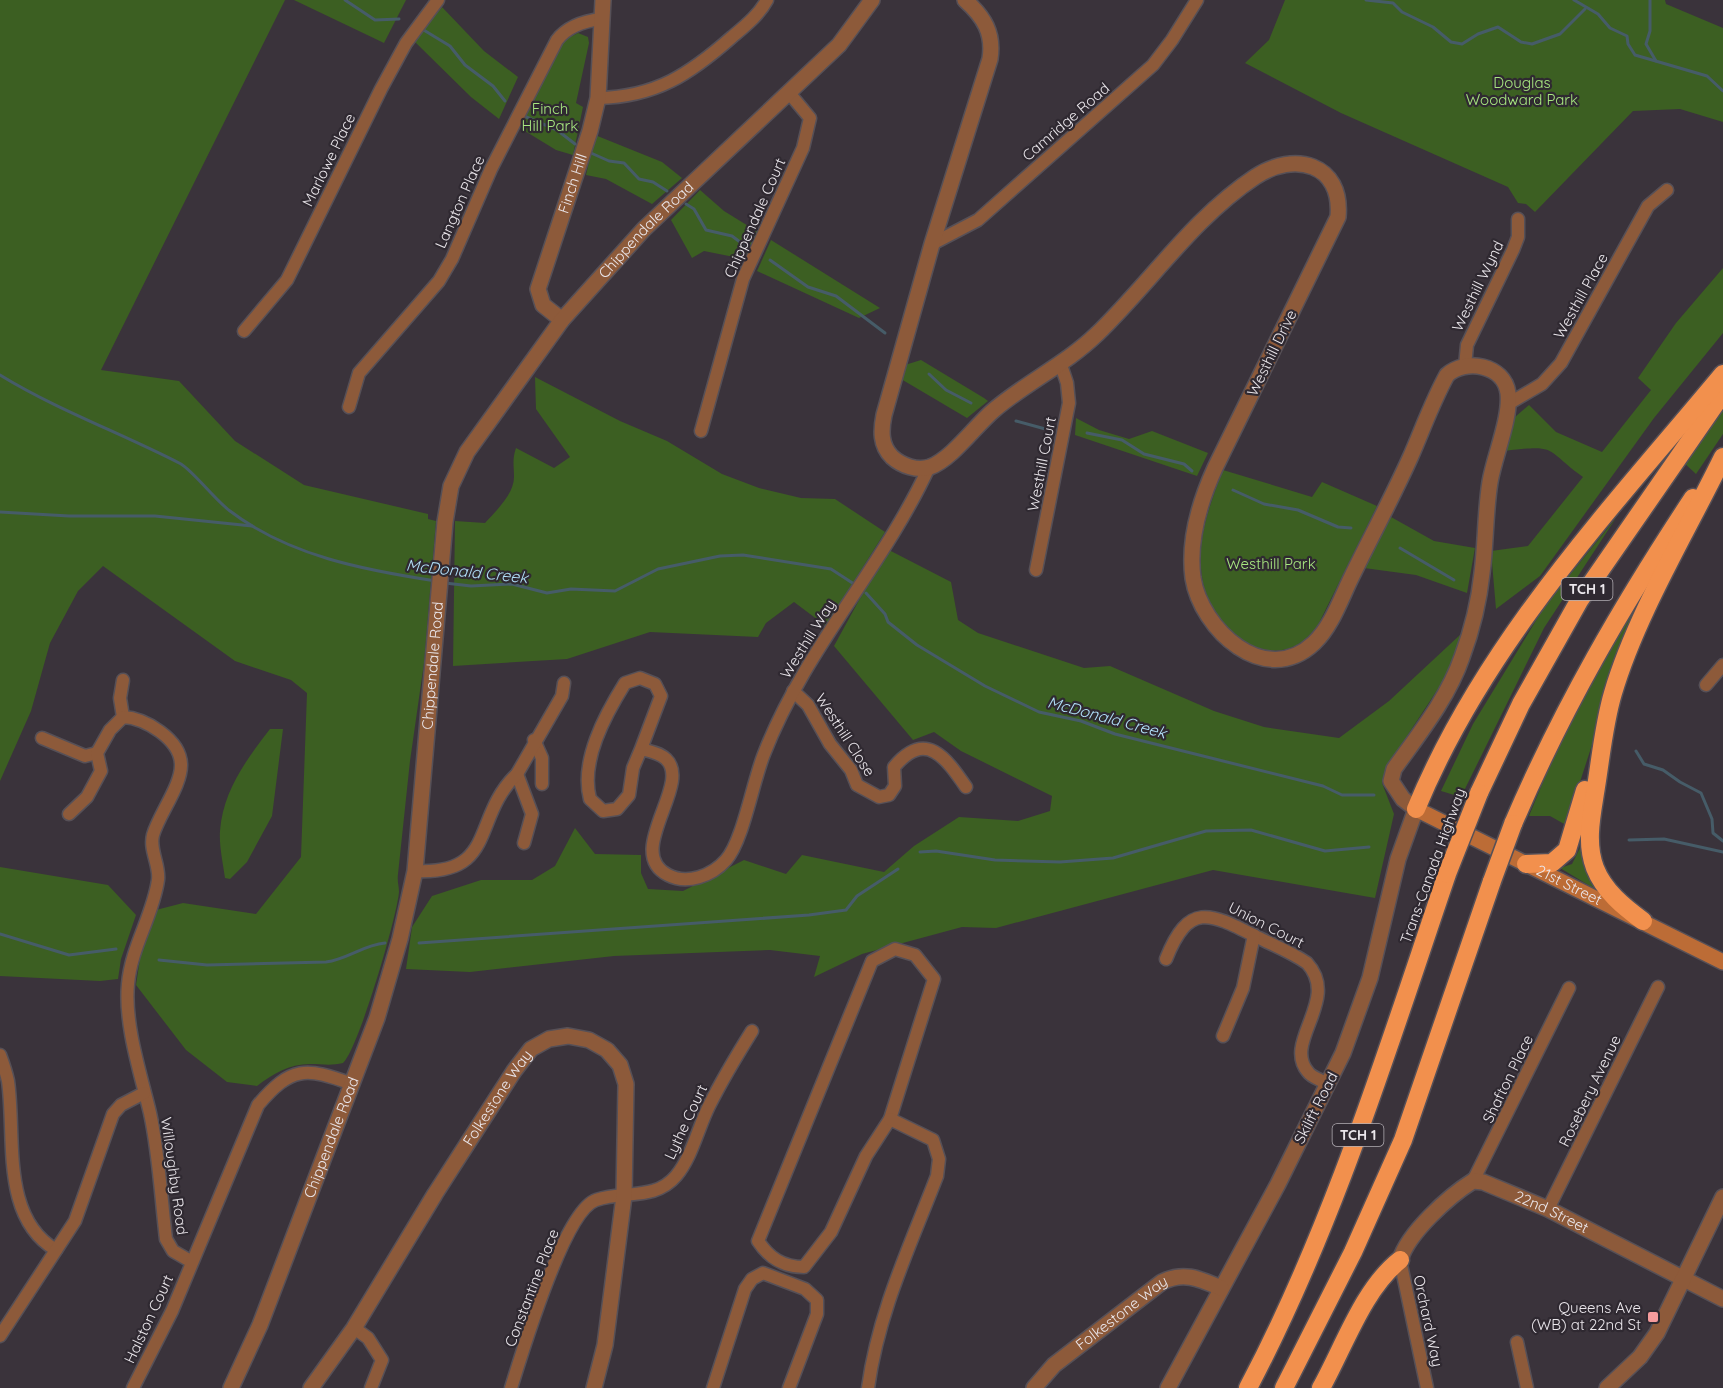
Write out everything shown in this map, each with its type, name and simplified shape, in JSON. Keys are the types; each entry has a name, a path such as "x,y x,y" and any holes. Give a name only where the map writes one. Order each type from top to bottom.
{"highway":[{"path":"1416,808 1462,713 1501,650 1578,545 1723,374"},
{"name":"Trans-Canada Highway","path":"1248,1388 1295,1290 1337,1189 1447,873 1479,793 1521,704 1580,601 1723,393"},
{"name":"TCH 1","path":"1284,1388 1341,1280 1399,1149 1513,824 1558,724 1612,623 1723,453"},
{"path":"1526,864 1552,863 1567,850 1613,693 1650,603 1723,458"},
{"path":"1613,693 1592,818 1591,854 1595,869 1610,892 1643,921"},
{"path":"1321,1388 1374,1287 1400,1260"}],"main road":[{"name":"21st Street","path":"1416,808 1723,962"}],"street":[{"name":"Marlowe Place","path":"244,331 287,280 381,89 406,43 438,0"},
{"name":"Finch Hill","path":"562,320 543,305 538,289 590,131 598,98 603,0"},
{"path":"598,98 630,96 676,80 697,67 755,17 767,0"},
{"name":"Chippendale Road","path":"231,1388 260,1325 377,1018 392,968 415,871 445,522 451,486 467,452 562,320 645,229 790,94 839,45 872,0"},
{"path":"929,467 904,465 892,457 884,447 881,436 884,415 932,244 985,78 992,47 990,33 984,21 965,0"},
{"name":"Camridge Road","path":"932,244 978,220 1144,73 1163,54 1197,0"},
{"name":"Langton Place","path":"349,407 359,373 439,281 452,259 490,169 556,40 562,33 587,21 601,19"},
{"name":"Chippendale Court","path":"700,430 743,279 803,148 810,117 790,94"},
{"name":"Westhill Drive","path":"929,467 944,459 978,424 1007,400 1060,365 1100,332 1208,216 1252,178 1280,164 1295,162 1310,165 1328,178 1338,200 1338,217 1215,468 1197,517 1193,548 1196,590 1213,624 1242,650 1260,657 1275,659 1303,651 1322,635 1409,460 1443,383 1452,371 1465,366"},
{"name":"Westhill Place","path":"1508,404 1542,384 1561,363 1647,206 1667,190"},
{"name":"Westhill Wynd","path":"1465,366 1467,345 1518,237 1518,219"},
{"name":"Westhill Court","path":"1036,570 1069,403 1068,383 1060,365"},
{"path":"1416,808 1396,790 1391,781 1394,769 1440,702 1465,650 1474,620 1483,571 1490,479 1508,404 1507,389 1496,373 1484,367 1465,366"},
{"name":"Westhill Way","path":"641,749 664,758 673,773 652,848 653,856 660,869 671,877 685,880 707,874 726,860 737,838 758,769 793,691 907,512 929,467"},
{"path":"1706,685 1723,665"},
{"path":"640,678 655,684 661,696 641,749 633,768 627,801 612,811 603,811 595,807 588,793 594,744 625,683 640,678"},
{"path":"69,814 87,797 100,771 97,753 110,730 123,717 120,698 123,680"},
{"path":"415,871 453,869 470,856 481,839 495,803 507,784 517,774 534,740 562,696 564,683"},
{"name":"Westhill Close","path":"793,691 813,712 830,744 851,770 856,785 871,795 879,797 889,795 896,786 894,767 901,759 922,749 934,749 943,755 966,787"},
{"name":"Willoughby Road","path":"123,717 138,718 156,729 178,751 182,763 180,776 159,816 152,839 158,878 133,952 128,986 130,1018 156,1154 166,1239 173,1251 192,1262 258,1105 269,1091 282,1081 312,1071 352,1084"},
{"path":"42,738 85,756 97,753"},
{"path":"534,740 542,758 542,784"},
{"path":"517,774 532,814 524,843"},
{"name":"Skilift Road","path":"1168,1388 1278,1184 1328,1084 1364,999 1398,859 1416,808"},
{"name":"Union Court","path":"1166,958 1179,931 1188,922 1201,917 1220,918 1301,959 1315,974 1319,992 1303,1046 1302,1058 1309,1074 1328,1084"},
{"path":"1223,1036 1243,988 1254,935"},
{"path":"895,950 915,955 934,979 890,1119 866,1156 831,1232 804,1267 789,1267 767,1255 758,1241 872,961 895,950"},
{"name":"Rosebery Avenue","path":"1548,1209 1658,987"},
{"name":"Shafton Place","path":"1473,1181 1569,988"},
{"name":"Lythe Court","path":"624,1196 642,1194 666,1186 677,1175 709,1106 752,1031"},
{"name":"Folkestone Way","path":"311,1388 354,1328 435,1194 514,1071 531,1049 549,1039 568,1036 590,1040 606,1050 620,1065 626,1084 624,1196 605,1345 594,1388"},
{"path":"0,1055 8,1080 15,1185 21,1207 25,1219 42,1242 56,1250"},
{"path":"0,1336 83,1204 113,1114 121,1105 144,1093"},
{"path":"868,1388 873,1352 885,1308 937,1176 939,1159 933,1140 890,1119"},
{"path":"1400,1260 1405,1245 1415,1234 1473,1181"},
{"name":"22nd Street","path":"1473,1181 1483,1182 1548,1209 1723,1299"},
{"name":"Constantine Place","path":"511,1388 565,1238 581,1210 594,1200 624,1196"},
{"path":"1607,1388 1640,1357 1657,1333 1723,1197"},
{"name":"Orchard Way","path":"1400,1260 1427,1388"},
{"name":"Halston Court","path":"133,1388 172,1311 192,1262"},
{"path":"713,1388 745,1289 752,1279 763,1273 805,1289 818,1300 817,1314 789,1388"},
{"name":"Folkestone Way","path":"1034,1388 1054,1365 1173,1276 1186,1276 1221,1288"},
{"path":"354,1328 368,1338 382,1360 371,1388"},
{"path":"1517,1342 1527,1388"}],"green space":[{"path":"0,0 285,0 101,370 179,381 235,441 304,485 428,514 428,519 436,521 424,663 410,761 397,906 367,1010 350,1053 343,1063 295,1066 275,1074 257,1086 227,1082 186,1050 136,985 141,952 156,910 183,903 256,914 301,857 307,693 291,680 235,661 103,566 78,591 50,643 31,711 0,781"},
{"path":"294,0 406,0 384,43"},
{"name":"Douglas Woodward Park","path":"1285,0 1665,0 1666,4 1723,28 1723,122 1680,109 1633,111 1535,212 1526,204 1518,203 1508,187 1341,113 1245,63 1269,40"},
{"path":"442,7 484,51 518,77 499,119 471,97 414,41"},
{"name":"Finch Hill Park","path":"578,33 588,37 589,43 576,103 583,107 573,155 556,150 520,128 564,40"},
{"path":"595,135 662,162 682,178 652,204 606,179 586,175"},
{"path":"700,190 724,211 758,232 744,259 704,251 692,258 671,220"},
{"path":"771,240 880,308 859,318 757,271"},
{"path":"1723,268 1723,333 1654,418 1540,576 1496,609 1491,551 1528,546 1583,477 1550,451 1534,448 1505,451 1515,417 1529,405 1556,432 1602,452 1651,390 1638,378 1676,323"},
{"path":"921,360 988,401 967,418 901,379 905,365"},
{"path":"535,377 620,421 667,441 722,474 759,488 801,498 835,499 885,532 826,626 794,602 766,623 758,637 650,632 567,659 453,666 455,521 485,523 499,508 508,496 513,483 516,448 554,468 570,457 536,409"},
{"path":"1723,405 1723,434 1696,474 1681,460"},
{"path":"1076,418 1099,430 1129,439 1152,431 1208,453 1197,476 1075,435"},
{"name":"Westhill Park","path":"1223,470 1312,497 1322,482 1377,506 1319,623 1303,641 1285,649 1267,650 1249,644 1232,632 1218,616 1208,598 1202,577 1201,549 1209,509"},
{"path":"1391,517 1434,541 1475,548 1467,593 1416,575 1364,568"},
{"path":"1616,518 1544,628 1461,797 1441,791 1473,724 1546,604"},
{"path":"887,549 951,582 958,620 978,633 1084,668 1110,666 1214,711 1264,727 1339,738 1389,701 1461,634 1451,669 1390,762 1382,783 1394,814 1375,898 1213,870 996,928 962,927 862,954 814,977 820,956 770,950 614,956 470,972 406,969 412,927 432,896 481,880 532,880 555,866 575,828 595,854 641,855 641,873 648,889 683,891 744,860 786,874 802,855 884,872 914,846 959,817 1018,821 1050,811 1052,796 961,751 934,732 913,740 834,646"},
{"path":"1651,572 1659,576 1616,671 1566,825 1550,816 1529,816 1570,716"},
{"path":"270,729 283,729 272,816 247,862 230,879 225,878 220,837 222,816 231,789 244,764"},
{"path":"1583,842 1600,892 1560,868 1572,864"},
{"path":"0,867 108,885 136,915 121,959 118,979 100,981 0,976"}],"waterway":[{"path":"345,0 375,20 399,19"},
{"path":"1366,0 1393,3 1402,12 1433,27 1451,42 1462,44 1478,34 1498,27 1521,42 1532,44 1560,34 1585,9"},
{"path":"1574,0 1598,14 1610,28 1627,36 1628,44 1635,55 1707,76 1723,91"},
{"path":"1650,0 1650,31 1646,44 1656,61"},
{"path":"422,29 450,46 465,65 493,86 505,101"},
{"path":"524,116 557,130 575,144"},
{"path":"591,153 609,161 624,163 639,179 653,182 667,191"},
{"path":"686,204 694,209 706,230 732,236 744,245"},
{"path":"770,260 808,287 836,296 885,333"},
{"path":"929,374 946,390 971,403"},
{"name":"McDonald Creek","path":"0,375 66,410 181,464 230,511 277,539 328,559 382,572 436,581"},
{"path":"1016,421 1049,430"},
{"path":"1087,433 1122,440 1144,454 1184,464 1192,471"},
{"path":"1233,490 1264,504 1298,510 1338,527 1351,528"},
{"name":"McDonald Creek","path":"0,512 69,516 155,516 252,526"},
{"path":"1400,548 1454,580"},
{"name":"McDonald Creek","path":"445,583 471,586 512,584 547,593 571,589 615,591 658,569 720,556 743,555 831,569 854,584"},
{"name":"McDonald Creek","path":"866,593 885,614 888,622 917,645 985,686 1039,712 1081,721 1115,734 1323,786 1342,795 1374,795"},
{"path":"1636,751 1644,764 1663,770 1701,793 1712,819 1713,833 1723,841"},
{"path":"920,852 936,851 995,860 1060,862 1113,858 1206,831 1251,830 1325,851 1369,847"},
{"name":"McDonald Creek","path":"1629,840 1664,839 1723,852"},
{"path":"419,943 809,915 846,910 857,896 898,869"},
{"path":"0,934 69,955 116,949"},
{"path":"159,960 207,965 326,962 385,943"}],"place":[{"name":"Queens Ave (WB) at 22nd St","path":"1653,1317"}]}
